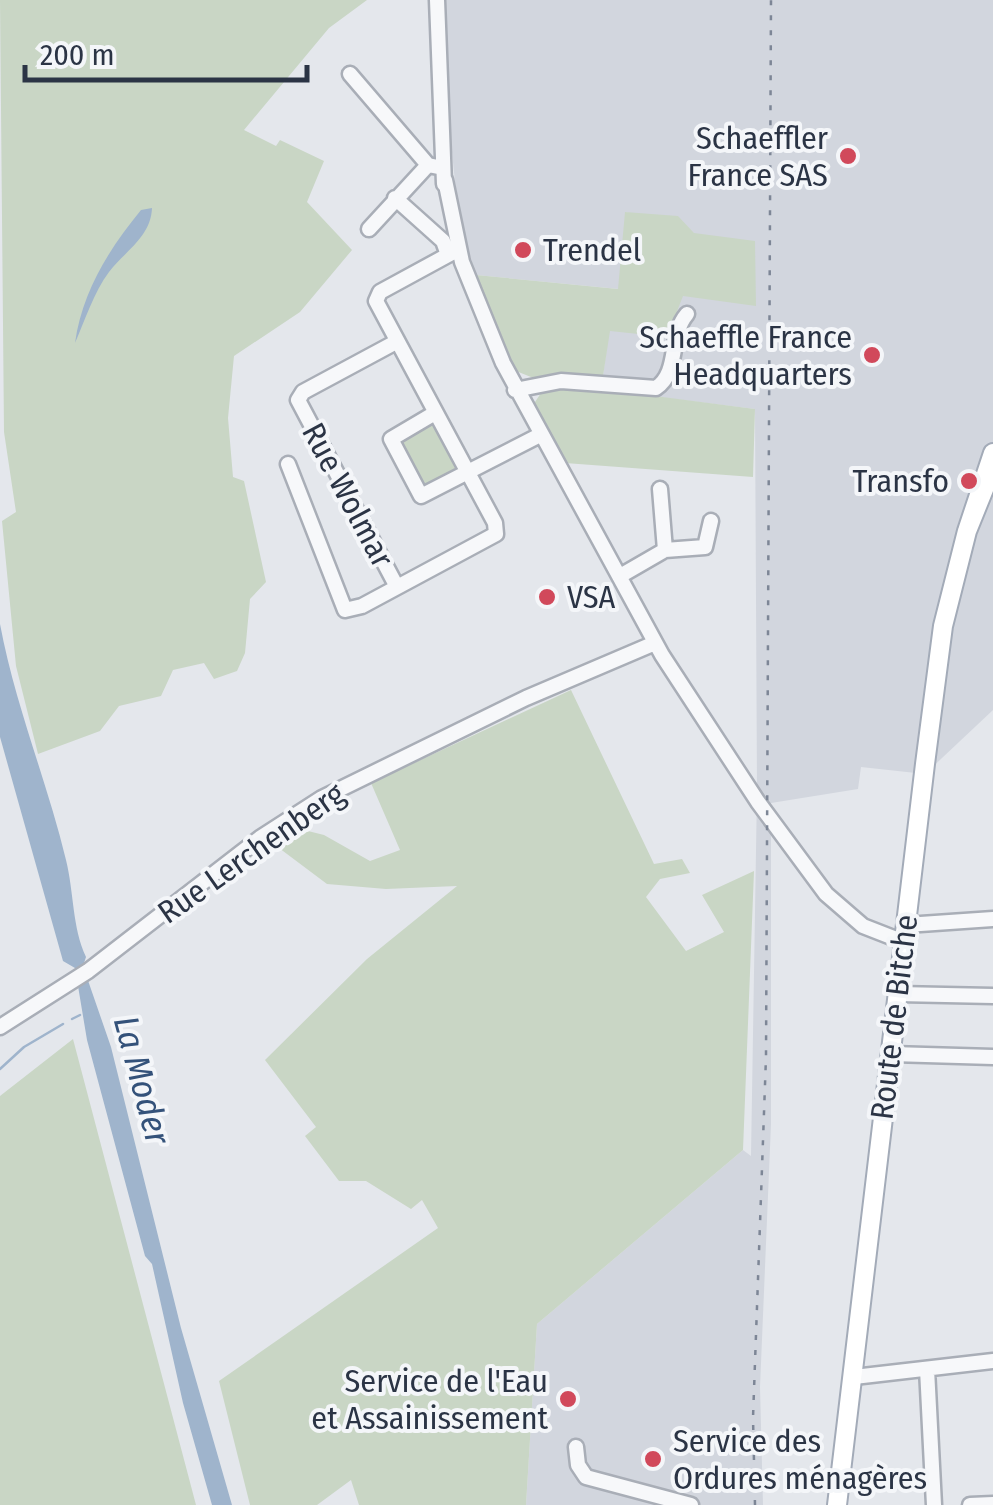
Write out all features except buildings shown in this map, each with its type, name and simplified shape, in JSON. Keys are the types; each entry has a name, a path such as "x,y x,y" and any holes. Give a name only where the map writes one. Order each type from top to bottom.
{"main road":[{"name":"Route de Bitche","path":"837,1505 943,626 967,531 993,453"},
{"name":"Route de Bitche","path":"967,531 993,467"}],"street":[{"path":"437,0 439,171 455,233 454,252"},
{"path":"350,74 439,171"},
{"path":"369,228 395,198 439,171"},
{"path":"395,198 454,252 516,390 652,639 768,816 826,894 884,948 993,920"},
{"path":"288,464 345,610 362,606 496,534 497,527 377,306 377,294 454,252"},
{"path":"516,390 561,381 656,388 668,377 675,336 687,314"},
{"name":"Rue Wolmar","path":"396,342 302,392 298,400 397,587"},
{"path":"435,413 391,440 416,490 424,496 540,435"},
{"path":"660,490 665,550"},
{"path":"620,576 665,550 705,547 710,522"},
{"name":"Rue Lerchenberg","path":"0,1027 82,975 260,838 322,798 652,639"},
{"path":"898,994 993,996"},
{"path":"892,1054 993,1057"},
{"path":"854,1377 993,1362"},
{"path":"926,1369 934,1505"},
{"path":"576,1447 578,1465 586,1478 691,1505"},
{"path":"970,1505 993,1504"}],"shaded area":[{"path":"445,0 993,0 993,710 925,774 861,767 858,789 771,803 771,1124 760,1387 763,1505 526,1505 537,1324 743,1150 751,1156 757,790 755,409 601,390 609,331 694,233 626,212 619,289 476,275 465,240 455,182 447,102"}],"green space":[{"path":"0,0 367,0 329,28 244,130 276,146 280,140 324,161 307,202 352,250 300,312 234,356 228,418 233,477 244,481 266,582 250,599 245,653 237,671 214,679 204,663 173,670 161,696 119,706 100,731 38,754 16,666 2,521 16,512 4,432"},
{"path":"625,212 678,216 694,233 755,241 756,306 683,296 667,337 610,331 601,389 755,409 753,477 565,463 533,405 541,393 536,379 516,371 476,275 618,289"},
{"path":"429,421 436,422 460,467 458,474 420,489 398,438"},
{"path":"571,690 654,864 682,859 690,873 660,879 646,897 686,951 724,932 702,895 754,871 743,1150 537,1324 526,1505 359,1505 351,1480 317,1505 250,1505 219,1381 438,1228 422,1200 411,1209 366,1181 339,1181 305,1136 316,1127 265,1060 367,959 457,886 386,889 327,884 271,842 292,827 324,835 370,861 400,850 371,783"},
{"path":"73,1039 196,1505 0,1505 0,1096"}],"water":[{"path":"152,208 142,235 99,288 75,343 84,306 99,272 141,210"},
{"path":"0,624 66,860 78,934 86,957 83,966 111,1047 181,1328 232,1505 212,1505 183,1403 152,1264 145,1256 87,1040 75,968 63,961 0,737"}],"waterway":[{"path":"72,1019 80,1015"},
{"path":"0,1069 24,1047 63,1024"}],"railway":[{"path":"755,1505 753,1418 766,1057 771,0"}],"place":[{"name":"Schaeffler France SAS","path":"848,156"},
{"name":"Trendel","path":"523,250"},
{"name":"Schaeffle France Headquarters","path":"872,355"},
{"name":"Transfo","path":"969,481"},
{"name":"VSA","path":"547,597"},
{"name":"Service de l'Eau et Assainissement","path":"568,1399"},
{"name":"Service des Ordures ménagères","path":"653,1459"}],"water label":[{"name":"La Moder","path":"142,1080"}]}
